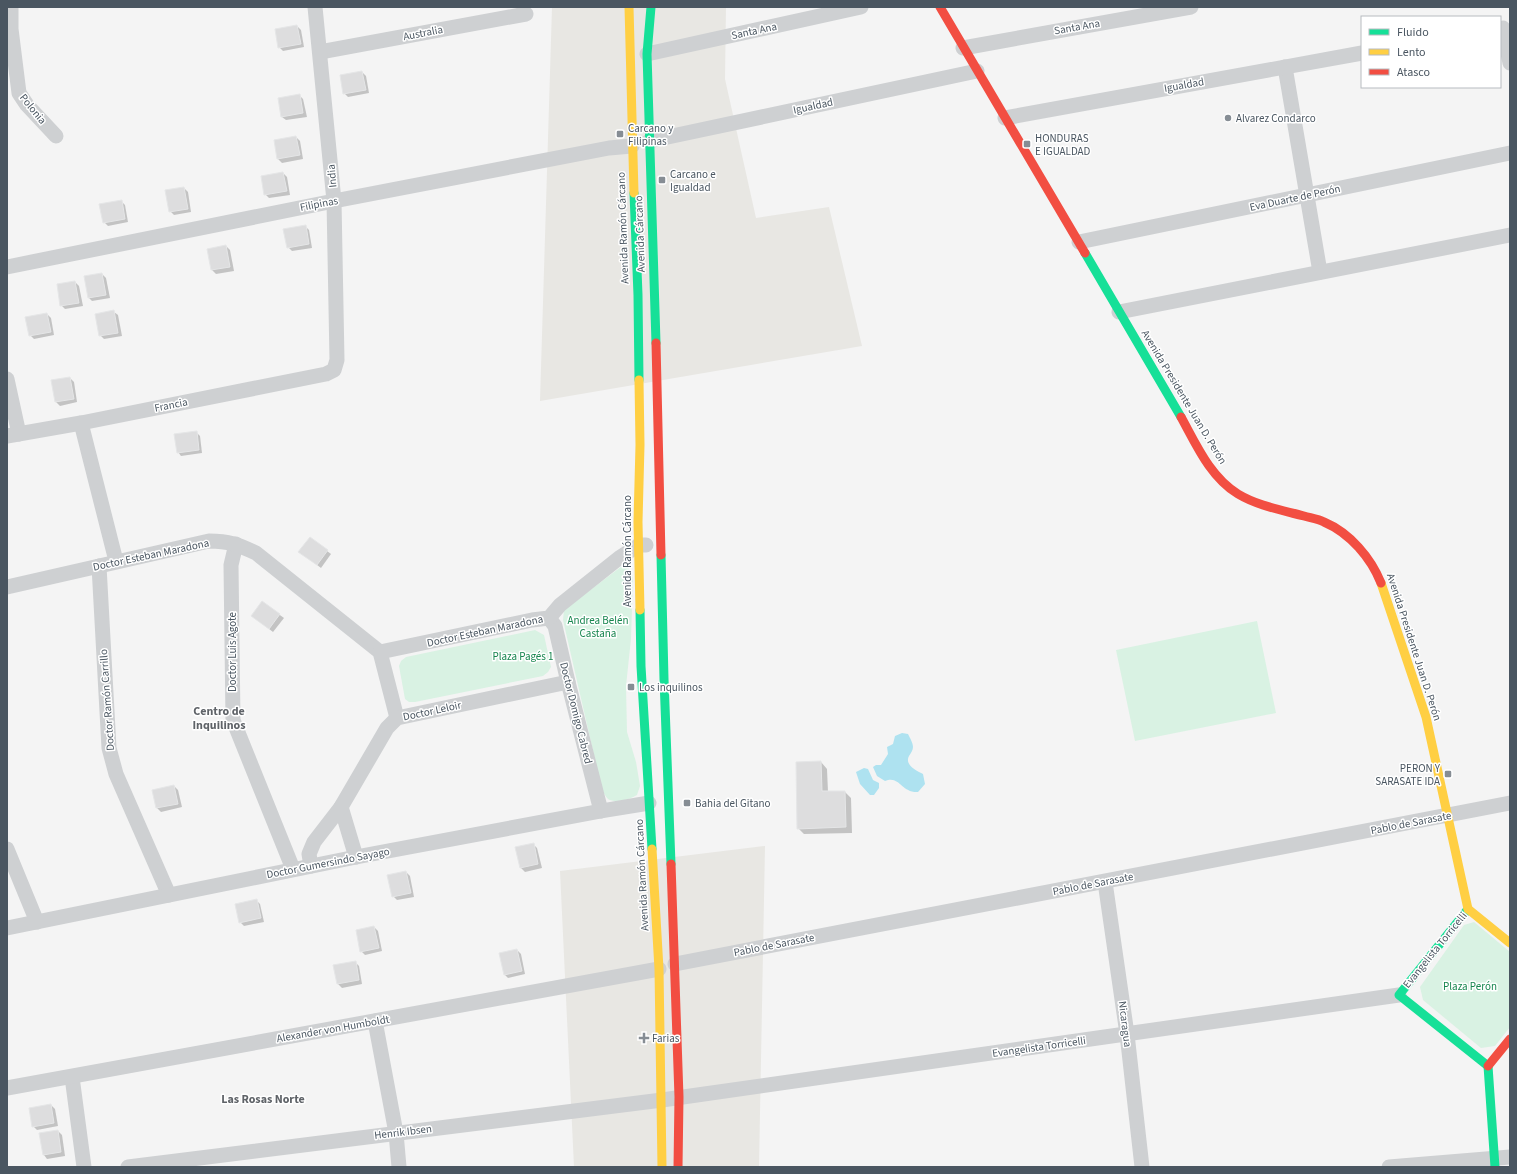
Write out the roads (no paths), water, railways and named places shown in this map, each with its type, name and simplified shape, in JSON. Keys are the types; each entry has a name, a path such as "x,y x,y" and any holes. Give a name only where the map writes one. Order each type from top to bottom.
{"main road":[{"name":"Avenida Ramón Cárcano","path":"629,7 638,310 641,666 659,969 662,1167"},
{"path":"647,54 650,7"},
{"name":"Avenida Presidente Juan D. Perón","path":"940,7 1208,464 1222,481 1237,493 1254,502 1324,522 1335,528 1352,541 1364,554 1376,571 1387,599 1426,717 1468,909"},
{"name":"Avenida Cárcano","path":"647,54 662,545"},
{"path":"639,545 650,550 652,554 652,573"},
{"path":"662,545 664,679 679,1097 678,1167"},
{"path":"654,646 654,652 664,679"},
{"name":"Evangelista Torricelli","path":"1488,1066 1399,995 1468,909 1510,943"},
{"path":"1500,1161 1488,1066 1510,1039"}],"street":[{"name":"Polonia","path":"11,7 11,28 19,93 27,105 56,136"},
{"name":"India","path":"315,7 334,201 337,360 334,370"},
{"name":"Santa Ana","path":"647,54 861,7"},
{"name":"Santa Ana","path":"963,48 1191,7"},
{"name":"Australia","path":"320,52 526,14"},
{"path":"1504,28 1510,63"},
{"name":"Igualdad","path":"1005,118 1361,53"},
{"path":"1285,67 1320,272"},
{"name":"Igualdad","path":"649,141 977,71"},
{"name":"Filipinas","path":"7,267 334,201 609,148 632,146"},
{"name":"Eva Duarte de Perón","path":"1079,242 1510,153"},
{"path":"1119,312 1510,235"},
{"name":"Francia","path":"13,435 82,423 326,374 334,370"},
{"path":"7,378 13,435"},
{"path":"82,423 116,561"},
{"name":"Doctor Esteban Maradona","path":"7,587 209,541 225,541 256,553 380,652 532,620 549,618 583,586 619,558 639,545"},
{"name":"Doctor Luis Agote","path":"236,544 231,565 233,720 293,869"},
{"path":"639,545 662,545"},
{"name":"Doctor Ramón Carrillo","path":"99,566 109,748 116,774 169,895"},
{"name":"Doctor Domigo Cabred","path":"549,618 555,626 601,810"},
{"path":"380,652 397,718"},
{"name":"Doctor Leloir","path":"311,866 309,854 314,842 341,807 387,728 397,718 568,682"},
{"name":"Doctor Gumersindo Sayago","path":"7,928 293,869 601,810 649,803"},
{"name":"Pablo de Sarasate","path":"675,964 1510,803"},
{"path":"341,807 356,857"},
{"path":"7,849 37,922"},
{"name":"Nicaragua","path":"1106,882 1127,1034 1142,1167"},
{"name":"Alexander von Humboldt","path":"7,1088 659,969"},
{"name":"Evangelista Torricelli","path":"679,1097 1399,995"},
{"path":"375,1021 396,1133 399,1167"},
{"path":"72,1077 84,1167"},
{"name":"Henrik Ibsen","path":"128,1167 679,1097"},
{"path":"1389,1167 1500,1161"}],"water":[{"path":"902,733 908,734 913,745 908,762 912,767 923,774 925,784 918,792 908,790 894,780 885,781 877,776 873,767 876,765 881,765 888,754 887,747 893,744 895,736"},
{"path":"864,768 868,769 873,780 879,783 879,788 874,795 870,795 860,784 856,772"}],"place":[{"name":"Alvarez Condarco","path":"1228,118"},
{"name":"Carcano y Filipinas","path":"620,134"},
{"name":"HONDURAS E IGUALDAD","path":"1027,144"},
{"name":"Carcano e Igualdad","path":"662,180"},
{"name":"Los inquilinos","path":"631,687"},
{"name":"PERON Y SARASATE IDA","path":"1448,774"},
{"name":"Bahia del Gitano","path":"687,803"},
{"name":"Farias","path":"644,1038"}],"district":[{"name":"Centro de Inquilinos","path":"219,718"},
{"name":"Las Rosas Norte","path":"263,1099"}],"park label":[{"name":"Andrea Belén Castaña","path":"598,626"},
{"name":"Plaza Pagés 1","path":"523,656"},
{"name":"Plaza Perón","path":"1470,986"}]}
